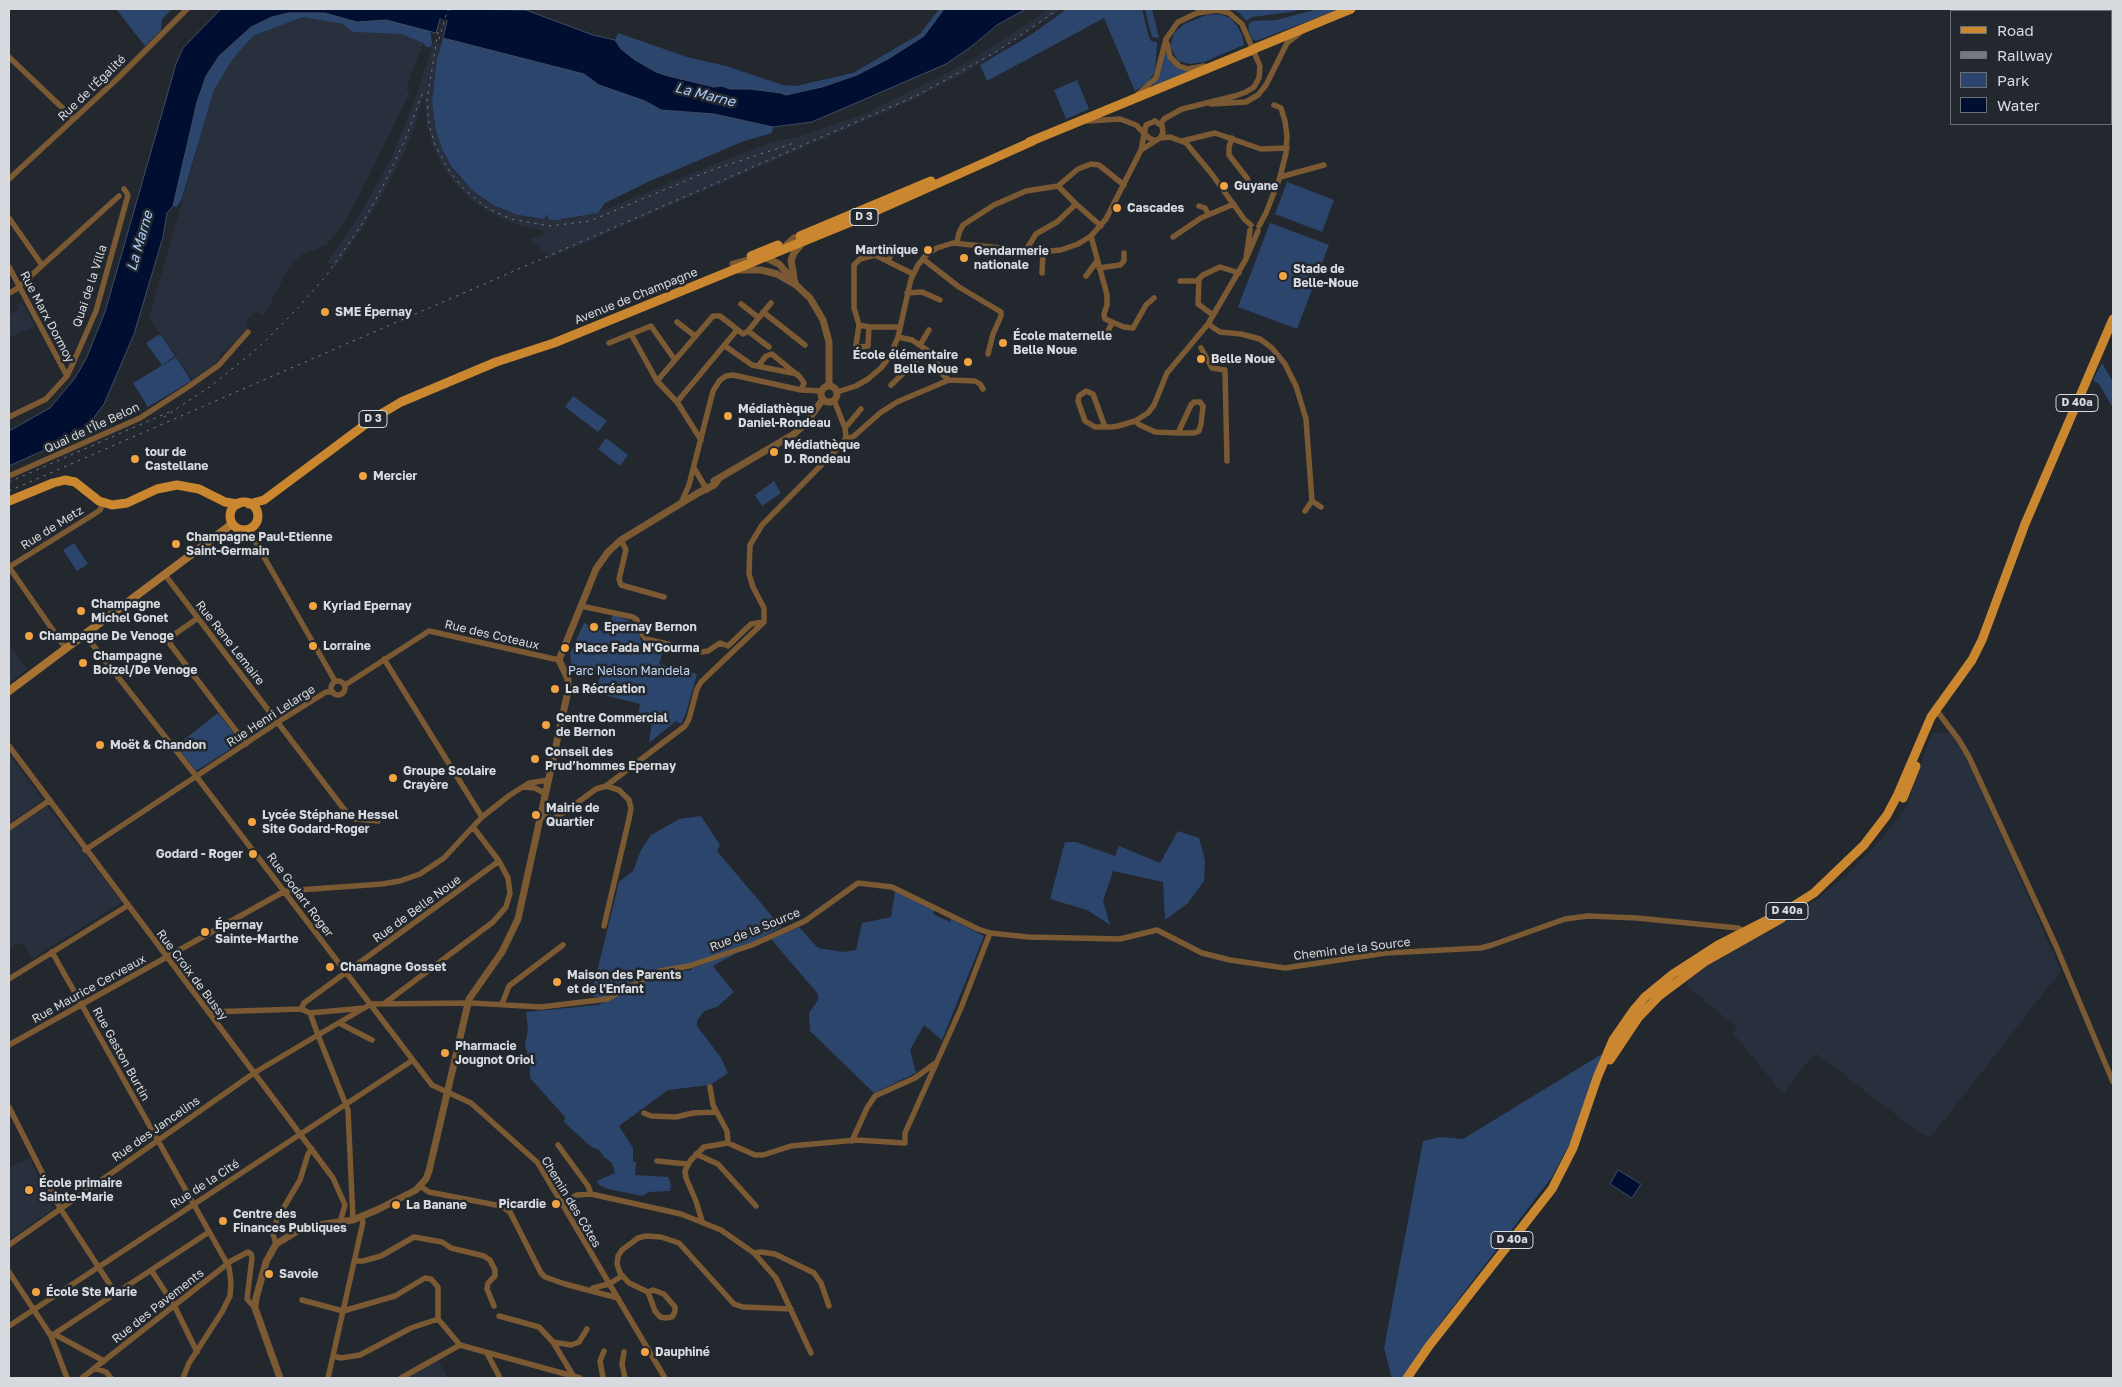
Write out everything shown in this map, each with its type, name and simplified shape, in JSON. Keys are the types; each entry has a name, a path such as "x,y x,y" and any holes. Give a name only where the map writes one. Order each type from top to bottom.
{"main road":[{"name":"D 3","path":"732,268 794,238 1351,9"},
{"name":"D 3","path":"249,504 264,500 386,410 496,362 891,205 1033,141"},
{"name":"D 40a","path":"1407,1378 1429,1346 1552,1188 1573,1148 1613,1040 1626,1019 1645,997 1673,974 1747,934 1809,897 1828,882 1864,845 1892,806 1927,725 1972,660 1982,640 2025,524 2113,319"},
{"path":"9,501 53,482 66,480 75,482 104,503 112,505 121,504 157,489 177,485 199,489 225,502 249,504 255,508 258,514"},
{"path":"225,502 232,524 239,530 248,530 257,522 264,500"},
{"path":"230,514 238,504"},
{"path":"9,691 232,524"},
{"name":"D 40a","path":"1747,934 1781,919 1815,896 1843,874 1873,843 1885,828 1902,799 1937,712 1945,697"}],"street":[{"name":"Rue de l'Égalité","path":"9,179 117,79 186,9"},
{"path":"1126,102 1146,88 1156,78 1169,32 1182,20 1210,10 1223,11 1234,16 1246,32 1260,66 1257,82 1246,92 1182,109 1164,119 1160,124"},
{"path":"1206,103 1219,105 1246,102 1258,95 1266,85 1287,43 1309,26"},
{"path":"1169,32 1167,50 1172,60 1178,66 1192,68 1223,62"},
{"path":"9,56 74,119"},
{"path":"1105,427 1093,394 1086,391 1080,396 1078,402 1086,421 1091,426 1105,427 1118,426 1135,421 1152,409 1167,373 1208,324 1246,260 1280,177 1287,148 1287,130 1283,113 1281,108 1274,105"},
{"path":"1078,122 1120,119 1136,125 1149,138 1170,137 1182,141 1205,166 1250,228 1246,260"},
{"path":"837,392 856,386 874,375 890,356 898,337 913,274 923,259 937,248 957,242 1043,252 1070,247 1091,236 1101,226 1110,213 1141,150 1145,128 1148,123 1155,121 1160,124 1163,131 1157,139 1141,150"},
{"path":"1182,141 1215,133 1261,149 1287,148"},
{"path":"1232,138 1229,155 1247,178 1251,189"},
{"path":"957,242 963,225 999,203 1030,190 1058,186 1078,169 1094,163 1124,185"},
{"path":"1280,177 1324,165"},
{"path":"1058,186 1101,226"},
{"name":"Quai de la Villa","path":"9,417 46,399 66,376 96,311 128,195 124,189"},
{"path":"9,292 19,286 119,196"},
{"path":"1026,250 1036,234 1058,222 1076,204"},
{"path":"1173,237 1208,214 1234,204"},
{"path":"1199,206 1206,208 1208,214"},
{"path":"9,220 42,265"},
{"path":"1250,228 1256,223 1258,228"},
{"path":"1091,236 1107,295 1104,317 1112,323 1133,328 1146,305 1154,298"},
{"path":"784,277 777,262 780,250 794,238"},
{"path":"796,285 791,260 797,249 808,239"},
{"path":"869,327 868,346 859,347 856,344 859,325 854,308 854,265 857,261 890,247 893,251 888,261"},
{"path":"1042,273 1043,252"},
{"path":"1086,276 1098,264 1120,265 1124,261 1124,254"},
{"path":"871,255 880,256 913,274"},
{"path":"764,257 777,262 792,277 796,285"},
{"path":"923,259 959,287 1001,312 988,354"},
{"name":"Rue Marx Dormoy","path":"9,267 66,376"},
{"path":"1213,315 1198,304 1199,281 1203,275 1220,267 1239,273"},
{"path":"280,1378 255,1308 266,1262 276,1244 304,1227 357,1219 416,1190 429,1171 467,1003 471,994 502,952 518,919 568,691 568,679 559,660 596,569 608,552 621,540 797,432 806,423 829,386 830,354 825,326 814,303 796,285 784,277 761,270 732,268"},
{"path":"1180,282 1199,281"},
{"path":"908,293 922,292 940,300"},
{"path":"657,381 713,316 720,316 743,334 748,331 771,303"},
{"path":"741,304 759,318"},
{"path":"763,312 805,345"},
{"path":"677,322 695,336"},
{"path":"1106,337 1112,323"},
{"path":"1208,324 1220,332 1260,339 1275,351 1285,364 1296,386 1306,419 1312,501 1305,511"},
{"path":"859,325 869,327 900,327"},
{"path":"609,343 651,326 675,360"},
{"path":"677,402 737,330"},
{"path":"891,385 915,362 929,330"},
{"path":"748,331 769,347"},
{"name":"Quai de l'Île Belon","path":"9,476 140,418 219,365 248,332"},
{"path":"631,334 657,381 677,402 701,440"},
{"path":"898,337 908,339 933,355 942,374 949,380"},
{"path":"725,346 746,362 797,374"},
{"path":"1201,348 1212,368 1225,370 1227,461"},
{"path":"758,366 766,356 772,354 797,374 804,383 801,390"},
{"path":"680,505 689,485 715,387 723,377 743,376 823,395 828,401 834,400"},
{"path":"541,816 554,818 596,789 606,786 685,726 689,719 696,689 701,682 759,629 764,622 764,608 753,587 749,574 748,557 752,540 762,525 845,440 854,436 880,413 897,402 949,380 975,381 983,389"},
{"path":"829,386 837,392"},
{"path":"837,392 834,400 845,428 845,440"},
{"path":"1135,421 1155,432 1194,434 1199,431 1202,406 1200,402 1194,402 1190,405 1178,433"},
{"path":"845,428 860,409"},
{"path":"694,468 706,488"},
{"path":"689,485 698,493"},
{"path":"1312,501 1322,507"},
{"name":"Rue de Metz","path":"9,567 100,510 104,503"},
{"path":"248,530 335,682"},
{"path":"621,540 626,550 620,579 621,585 664,597"},
{"path":"9,567 66,649"},
{"name":"Rue Rene Lemaire","path":"165,575 350,817 378,821"},
{"path":"581,606 633,617 637,620 646,639 701,652 708,651 720,643 728,646 751,624 764,622"},
{"path":"198,618 172,636 170,644 246,744"},
{"name":"Rue des Coteaux","path":"345,685 429,631 559,660"},
{"name":"Rue Godart Roger","path":"85,635 285,891 432,1085 448,1091"},
{"path":"384,659 482,817"},
{"path":"340,681 345,685 345,689 341,694 333,692 332,685 335,682 340,681"},
{"name":"Rue Henri Lelarge","path":"85,850 278,722 326,692 333,692"},
{"path":"1937,712 1959,740 1969,757 2056,946 2113,1082"},
{"name":"Rue Croix de Bussy","path":"9,746 85,850 333,1178 343,1199 344,1209 340,1222"},
{"path":"285,891 382,884 412,877 428,870 444,858 482,817 535,781 549,780"},
{"path":"604,926 631,808 629,800 623,792 606,786"},
{"path":"523,788 535,788 546,794"},
{"path":"9,828 50,800"},
{"path":"543,806 566,811"},
{"path":"385,1003 502,914 508,903 510,888 508,878 499,861 473,826"},
{"name":"Rue de Belle Noue","path":"301,1009 304,1003 499,861"},
{"name":"Rue de la Source","path":"371,1004 467,1003 541,1007 607,999 660,971 689,966 752,945 805,921 858,883 892,887 990,933 1028,937 1120,939 1162,931"},
{"name":"Rue Maurice Cerveaux","path":"9,1045 285,891"},
{"path":"9,979 127,906"},
{"name":"Chemin de la Source","path":"1162,931 1202,953 1230,960 1285,968 1386,953 1466,949 1492,945 1565,919 1588,916 1738,928 1747,934"},
{"path":"702,1221 685,1171 688,1164 704,1147 728,1142 755,1155 763,1156 790,1146 852,1141 905,1143 905,1133 961,1008 990,933"},
{"path":"502,1004 509,986 564,944"},
{"name":"Rue Gaston Burtin","path":"52,952 227,1264"},
{"name":"Rue des Jancelins","path":"9,1244 254,1073 371,1004"},
{"path":"208,1012 301,1009 310,1013 364,1008"},
{"path":"310,1013 348,1110 357,1219"},
{"path":"339,1023 372,1040"},
{"name":"Rue de la Cité","path":"9,1326 413,1060"},
{"path":"852,1141 867,1108 875,1096 919,1075 936,1061"},
{"path":"710,1087 716,1112 727,1131 728,1142"},
{"name":"Chemin des Côtes","path":"448,1091 471,1102 538,1163 665,1378"},
{"path":"9,1107 60,1208 116,1294"},
{"path":"644,1113 651,1116 676,1117 693,1112 716,1112"},
{"path":"558,1145 588,1186 591,1194"},
{"path":"276,1244 273,1234 277,1220 300,1180 308,1154 312,1149"},
{"path":"696,1154 718,1164 756,1206"},
{"path":"657,1161 688,1164"},
{"path":"420,1186 429,1192 501,1206 513,1217 541,1273 550,1280 618,1298"},
{"path":"561,1204 577,1195 591,1194 668,1211 702,1221 721,1230 754,1253 776,1278 811,1353"},
{"path":"328,1378 363,1222 357,1219"},
{"path":"52,1335 209,1232"},
{"path":"648,1292 655,1311 660,1317 672,1317 676,1312 675,1307 664,1294 653,1290 648,1292 629,1283 622,1276 617,1264 618,1256 622,1250 638,1238 646,1236 661,1237 679,1243 685,1248 734,1304 743,1307 791,1308"},
{"path":"355,1261 363,1261 381,1256 414,1237 442,1242 451,1248 484,1256 490,1260 496,1270 495,1276 488,1283 487,1289 494,1306"},
{"name":"Rue des Pavements","path":"82,1378 227,1264 248,1252 252,1258 248,1299 255,1308"},
{"path":"754,1253 775,1254 814,1273 821,1283 830,1306"},
{"path":"183,1378 185,1370 230,1296 231,1282 227,1264"},
{"path":"151,1270 174,1305 197,1352"},
{"path":"9,1272 33,1310 52,1335 67,1378"},
{"path":"593,1288 600,1279 602,1272"},
{"path":"604,1294 610,1285 622,1276"},
{"path":"302,1300 344,1311 395,1296 425,1278 431,1279 438,1287 438,1320 460,1345 574,1377"},
{"path":"584,1289 610,1285"},
{"path":"499,1316 539,1327 553,1342 574,1377"},
{"path":"333,1356 341,1358 360,1355 411,1328 438,1320"},
{"path":"553,1342 571,1345 579,1342 587,1330"},
{"path":"52,1335 104,1361"},
{"path":"401,1378 460,1345"},
{"path":"603,1378 600,1361 604,1351"},
{"path":"624,1352 622,1364 625,1378"},
{"path":"487,1353 500,1378"},
{"path":"95,1368 106,1372 112,1378"},
{"path":"561,1378 574,1377"}],"shaded area":[{"path":"1050,9 1061,9 966,72 915,99 550,258 530,239 548,232 515,224 497,216 472,201 453,181 443,167 432,143 427,126 424,96 413,132 373,212 336,267 327,262 353,226 391,159 410,113 434,42 440,44 433,93 436,131 446,158 456,174 474,192 502,210 526,217 565,220 598,213 769,143 801,136 864,114 976,57"},
{"path":"303,17 343,24 352,32 401,34 423,43 406,90 410,92 355,204 340,228 326,245 301,255 288,269 264,316 255,312 245,322 248,327 225,352 222,352 217,362 193,380 149,318 214,90 232,60 253,36"},
{"path":"22,302 35,326 9,338 9,315 19,310 16,304"},
{"path":"9,643 27,669 9,683"},
{"path":"1932,733 1950,733 1966,757 2061,971 1930,1138 1917,1131 1817,1054 1809,1060 1783,1094 1733,1033 1738,1028 1688,987 1687,980 1734,949 1812,903 1847,875 1874,847 1905,809"},
{"path":"9,754 43,800 9,823"},
{"path":"47,806 122,902 32,959 24,944 14,945 9,949 9,831"},
{"path":"29,1158 53,1209 9,1240 9,1204 11,1203 9,1199 9,1168"},
{"path":"438,1361 446,1373 446,1378 407,1378"}],"green space":[{"path":"116,9 172,9 162,19 161,30 145,46"},
{"path":"939,9 944,9 924,36 888,59 857,75 822,87 786,95 752,89 714,87 668,76 656,72 635,60 621,49 615,40 618,33 687,57 726,66 783,85 796,86 853,73 920,34"},
{"path":"1067,9 1142,9 1151,41 1157,42 1155,72 1147,83 1135,91 1104,18 987,81 980,65 1029,36"},
{"path":"1145,9 1152,9 1159,38 1152,37"},
{"path":"1228,9 1304,9 1252,17 1247,21 1238,12"},
{"path":"1318,9 1340,9 1256,41 1252,39 1249,32 1248,25 1252,21 1276,20"},
{"path":"288,13 325,13 356,22 386,20 409,25 430,31 431,47 427,47 423,43 401,34 352,32 343,24 303,17 253,36 232,60 214,90 182,198 177,207 173,206 197,102 206,76 219,56 251,27 272,17"},
{"path":"1219,14 1230,18 1237,26 1242,35 1244,45 1204,62 1190,64 1178,61 1170,47 1174,33 1184,24 1207,15"},
{"path":"443,38 584,74 599,85 645,101 661,110 714,114 773,127 772,133 744,141 650,181 605,203 598,213 557,220 549,220 546,214 545,219 518,215 495,206 473,191 451,166 442,149 436,131 432,103 437,59"},
{"path":"1165,51 1170,61 1193,70 1151,88 1158,77"},
{"path":"1077,80 1089,109 1066,119 1054,90"},
{"path":"1287,182 1334,200 1322,232 1275,214"},
{"name":"Stade de Belle-Noue","path":"1270,223 1329,245 1297,329 1238,307"},
{"path":"160,334 175,356 162,365 146,343"},
{"path":"176,357 191,381 148,407 133,383"},
{"path":"2102,363 2113,382 2113,408 2099,384 2093,380"},
{"path":"573,396 607,421 598,432 565,407"},
{"path":"606,438 628,455 620,466 598,449"},
{"path":"774,481 781,493 762,506 755,495"},
{"path":"74,543 88,564 77,571 63,550"},
{"name":"Parc Nelson Mandela","path":"613,615 636,623 640,639 645,646 663,651 659,664 697,674 681,724 676,721 649,743 652,721 637,719 640,704 596,693 600,676 572,669 570,653 584,623 606,633"},
{"path":"218,713 238,739 237,745 196,771 176,746"},
{"path":"701,816 720,845 717,851 781,927 751,943 695,963 660,969 605,998 591,996 619,882 633,871 641,850 651,835 679,819"},
{"path":"1178,831 1199,838 1205,860 1204,881 1188,903 1165,920 1163,882 1113,871 1103,901 1110,925 1087,910 1050,899 1065,842 1076,842 1115,856 1119,846 1160,863"},
{"path":"895,891 935,910 933,914 950,922 951,919 984,936 942,1040 924,1025 910,1050 916,1073 874,1093 810,1031 809,1013 818,1000 818,994 771,939 799,927 818,948 844,952 856,950 862,923 891,917"},
{"path":"735,954 713,966 734,992 717,1007 704,1011 697,1021 697,1026 721,1058 728,1073 710,1085 668,1090 619,1126 633,1148 633,1162 636,1162 635,1175 668,1177 671,1185 670,1191 649,1192 642,1196 608,1189 599,1185 597,1182 601,1179 615,1173 612,1163 564,1122 565,1117 530,1078 530,1063 525,1045 528,1030 526,1012 598,1005 660,974 691,970"},
{"path":"1602,1054 1570,1143 1552,1177 1442,1321 1402,1378 1392,1378 1384,1348 1423,1141 1440,1137 1463,1139"}],"water":[{"path":"221,9 443,9 436,33 386,20 357,22 325,13 288,13 272,17 251,27 219,56 206,76 197,102 173,206 167,213 163,237 134,334 104,404 90,423 76,436 9,466 9,431 50,408 75,378 86,359 105,312 176,64 183,48"},
{"path":"450,9 526,10 593,35 615,40 621,49 635,60 656,72 668,76 714,87 750,89 786,95 822,87 857,75 888,59 924,36 944,9 1026,9 997,25 946,64 812,122 773,127 714,114 661,110 645,101 599,85 584,74 443,38"},
{"path":"1618,1170 1641,1184 1632,1198 1610,1184"}],"waterway":[{"name":"La Marne","path":"421,9 459,18"}],"railway":[{"path":"439,39 448,9"},
{"path":"9,491 918,95 996,52 1059,9"},
{"path":"438,32 427,100 429,124 435,145 450,172 465,190 487,208 511,219 550,226 590,221 709,171 794,143"},
{"path":"164,417 211,386 259,347 326,276 362,224 385,182 405,140 424,89"},
{"path":"9,482 169,412"}],"place":[{"name":"Guyane","path":"1224,186"},
{"name":"Cascades","path":"1117,208"},
{"name":"Martinique","path":"928,250"},
{"name":"Gendarmerie nationale","path":"964,258"},
{"name":"Stade de Belle-Noue","path":"1283,276"},
{"name":"SME Épernay","path":"325,312"},
{"name":"École maternelle Belle Noue","path":"1003,343"},
{"name":"Belle Noue","path":"1201,359"},
{"name":"École élémentaire Belle Noue","path":"968,362"},
{"name":"Médiathèque Daniel-Rondeau","path":"728,416"},
{"name":"Médiathèque D. Rondeau","path":"774,452"},
{"name":"tour de Castellane","path":"135,459"},
{"name":"Mercier","path":"363,476"},
{"name":"Champagne Paul-Etienne Saint-Germain","path":"176,544"},
{"name":"Kyriad Epernay","path":"313,606"},
{"name":"Champagne Michel Gonet","path":"81,611"},
{"name":"Epernay Bernon","path":"594,627"},
{"name":"Champagne De Venoge","path":"29,636"},
{"name":"Lorraine","path":"313,646"},
{"name":"Place Fada N'Gourma","path":"565,648"},
{"name":"Champagne Boizel/De Venoge","path":"83,663"},
{"name":"La Récréation","path":"555,689"},
{"name":"Centre Commercial de Bernon","path":"546,725"},
{"name":"Moёt & Chandon","path":"100,745"},
{"name":"Conseil des Prud’hommes Epernay","path":"535,759"},
{"name":"Groupe Scolaire Crayère","path":"393,778"},
{"name":"Mairie de Quartier","path":"536,815"},
{"name":"Lycée Stéphane Hessel Site Godard-Roger","path":"252,822"},
{"name":"Godard - Roger","path":"253,854"},
{"name":"Épernay Sainte-Marthe","path":"205,932"},
{"name":"Chamagne Gosset","path":"330,967"},
{"name":"Maison des Parents et de l'Enfant","path":"557,982"},
{"name":"Pharmacie Jougnot Oriol","path":"445,1053"},
{"name":"École primaire Sainte-Marie","path":"29,1190"},
{"name":"Picardie","path":"556,1204"},
{"name":"La Banane","path":"396,1205"},
{"name":"Centre des Finances Publiques","path":"223,1221"},
{"name":"Savoie","path":"269,1274"},
{"name":"École Ste Marie","path":"36,1292"},
{"name":"Dauphiné","path":"645,1352"}]}
